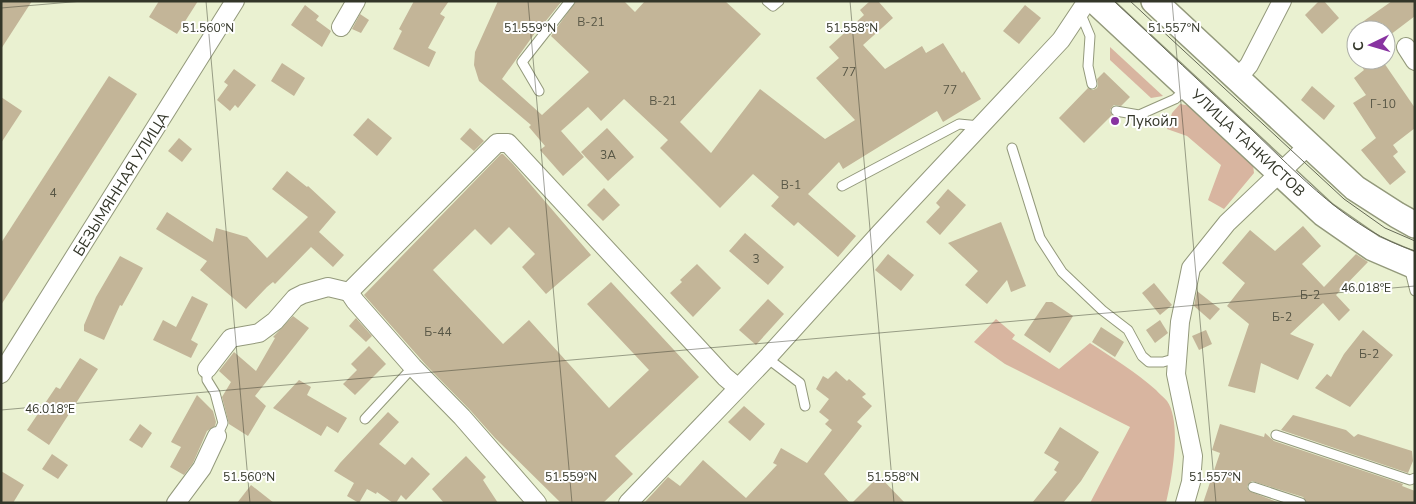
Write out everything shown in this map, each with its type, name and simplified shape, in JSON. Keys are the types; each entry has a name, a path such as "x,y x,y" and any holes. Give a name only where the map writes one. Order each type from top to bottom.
{"main road":[{"path":"1154,1 1355,188 1397,215 1415,224"},
{"name":"УЛИЦА ТАНКИСТОВ","path":"1087,5 1188,87 1324,214 1373,248 1412,265"}],"street":[{"name":"БЕЗЫМЯННАЯ УЛИЦА","path":"3,368 234,1"},
{"path":"340,26 356,1"},
{"path":"1237,78 1249,65 1282,1"},
{"path":"628,503 737,387 767,358 1061,40 1087,5"},
{"path":"349,292 497,144 508,143 725,377 737,387"},
{"path":"1185,503 1191,482 1194,456 1176,374 1180,322 1191,268 1227,223 1308,144"},
{"path":"207,369 231,338 259,333 275,322 295,298 328,287 349,292 355,301 462,417 537,503"},
{"path":"176,503 202,468 217,436"}],"lane":[{"path":"539,91 522,62 570,1"},
{"path":"768,1 772,6 778,1"},
{"path":"1087,5 1090,36 1088,66 1092,84"},
{"path":"1116,111 1139,115 1175,99 1188,87"},
{"path":"842,186 959,124 980,126"},
{"path":"1012,148 1040,238 1062,272 1102,310 1128,330 1142,356 1149,362 1163,362 1177,358"},
{"path":"1412,265 1415,291"},
{"path":"767,358 800,383 805,406"},
{"path":"365,419 414,367"},
{"path":"207,369 207,380 215,393 223,423 217,436"},
{"path":"1276,435 1410,480 1415,478"},
{"path":"1253,487 1301,503"}],"shaded area":[{"path":"1110,47 1163,96 1151,98 1110,60"},
{"path":"1180,104 1191,106 1253,165 1254,173 1224,209 1208,200 1221,165 1187,136 1167,129 1172,113"},
{"path":"996,319 1015,335 1012,339 1059,369 1090,343 1140,377 1167,401 1172,410 1175,436 1173,465 1166,503 1090,503 1130,427 1005,364 974,342"}],"building":[{"path":"1,1 32,1 1,49"},
{"path":"159,1 198,1 177,34 149,17"},
{"path":"414,1 449,1 440,14 445,17 428,48 436,52 429,67 393,49 402,31 399,29"},
{"path":"498,1 562,1 540,26 502,79 542,115 589,72 551,36 576,1 624,1 635,12 645,1 725,1 761,34 680,122 711,153 760,89 825,139 855,120 816,78 839,58 829,47 864,15 860,10 870,1 878,1 893,18 863,45 885,69 922,46 926,53 943,43 962,73 964,71 981,99 943,122 937,111 843,169 839,162 808,194 856,236 838,257 798,222 794,226 771,206 779,197 753,174 720,208 660,148 668,140 624,99 601,121 588,107 561,131 584,157 563,176 540,150 545,146 529,127 531,125 479,81 474,65 475,52"},
{"path":"1319,1 1324,1 1339,18 1322,34 1305,15"},
{"path":"1392,1 1415,1 1415,16 1396,30 1396,20 1365,20"},
{"path":"305,5 319,16 316,20 331,31 322,47 291,25"},
{"path":"1025,5 1041,18 1019,44 1003,31"},
{"path":"360,14 369,20 361,33 352,29"},
{"path":"282,63 305,78 294,96 271,81"},
{"path":"234,69 256,85 238,108 235,105 230,111 217,100 228,85 224,82"},
{"path":"1364,70 1389,70 1415,108 1415,128 1393,145 1398,152 1393,156 1406,172 1390,185 1361,150 1376,138 1353,103 1366,95 1354,78"},
{"path":"1104,72 1130,97 1121,106 1114,105 1112,107 1110,110 1112,115 1084,143 1059,118 1088,88 1093,90 1097,88 1097,79"},
{"path":"109,76 137,94 1,305 1,243"},
{"path":"1312,86 1335,106 1324,120 1301,100"},
{"path":"1,97 22,111 1,143"},
{"path":"368,118 392,138 377,156 353,135"},
{"path":"470,128 484,141 474,151 460,139"},
{"path":"607,128 634,157 608,181 581,152"},
{"path":"179,138 192,149 182,162 168,151"},
{"path":"501,154 513,164 591,255 546,294 522,267 535,254 509,227 491,245 475,229 433,270 503,344 529,320 609,408 649,370 587,304 611,282 699,377 615,456 633,474 603,503 561,503 495,438 426,365 364,295"},
{"path":"287,171 308,186 336,212 319,232 344,255 333,267 311,247 275,284 273,282 267,287 246,309 200,270 207,261 156,229 167,212 213,242 216,228 247,237 267,258 308,217 272,189"},
{"path":"604,188 620,205 603,221 587,205"},
{"path":"948,189 966,205 940,235 926,222 940,207 936,203"},
{"path":"1001,222 1026,286 1011,292 1007,280 987,304 965,285 978,271 948,243"},
{"path":"1303,226 1321,246 1302,264 1324,287 1356,254 1368,262 1336,295 1350,310 1339,321 1323,303 1290,334 1314,344 1298,380 1261,363 1255,393 1228,386 1249,324 1227,306 1245,283 1222,263 1250,230 1275,251"},
{"path":"745,233 784,267 768,285 729,251"},
{"path":"888,254 914,275 901,291 875,270"},
{"path":"120,256 143,268 122,306 120,305 104,340 84,331 84,325 96,297"},
{"path":"697,264 721,288 693,317 670,293 682,282 680,280"},
{"path":"1154,283 1172,305 1160,315 1142,293"},
{"path":"1197,291 1220,309 1210,320 1194,306"},
{"path":"192,296 208,304 191,340 198,344 191,358 153,340 163,320 176,327"},
{"path":"768,299 784,314 756,345 739,330"},
{"path":"1046,302 1052,302 1073,316 1050,353 1024,335"},
{"path":"293,316 309,328 255,396 266,406 248,436 229,424 222,397 231,382 219,371 234,352 256,371 275,338 273,337"},
{"path":"356,318 372,336 366,342 349,326"},
{"path":"1160,320 1168,333 1155,343 1146,330"},
{"path":"1101,327 1124,342 1115,357 1092,342"},
{"path":"1206,330 1212,344 1199,350 1192,336"},
{"path":"1363,330 1393,355 1350,407 1315,388 1327,374 1331,377 1344,354"},
{"path":"369,346 386,364 355,395 343,384 357,370 351,364"},
{"path":"80,358 98,369 49,445 27,430 56,387 60,389"},
{"path":"836,371 847,381 849,379 866,394 862,397 872,406 857,422 862,426 824,474 850,503 644,503 668,477 680,486 703,460 746,498 777,465 773,463 781,448 807,463 832,430 825,424 829,420 819,412 829,399 816,389 823,376 828,379"},
{"path":"299,380 311,387 307,395 347,418 338,433 327,426 321,436 273,408"},
{"path":"197,395 213,411 216,422 215,426 207,431 193,463 184,475 170,467 181,447 171,442"},
{"path":"744,406 765,424 750,441 728,422"},
{"path":"388,412 399,422 379,444 405,465 412,457 430,474 406,500 401,495 396,503 393,503 377,492 376,494 367,489 359,503 347,496 354,483 334,471"},
{"path":"1293,415 1346,430 1354,437 1358,434 1412,451 1413,461 1408,473 1281,430"},
{"path":"140,424 152,433 142,448 129,440"},
{"path":"1220,424 1264,437 1265,433 1274,441 1403,484 1402,486 1415,491 1415,503 1307,503 1303,497 1252,481 1247,486 1249,491 1280,503 1203,503 1220,453 1212,450"},
{"path":"1060,427 1099,452 1081,481 1063,503 1032,503 1057,472 1054,470 1059,462 1044,453"},
{"path":"52,454 68,465 58,479 42,469"},
{"path":"466,456 486,477 483,480 498,503 444,503 432,489"},
{"path":"1,471 24,485 13,503 1,503"},
{"path":"879,476 905,503 852,503"},
{"path":"251,485 274,503 237,503"}],"tram line":[{"path":"1114,1 1287,164 1327,199 1369,230 1415,251"},
{"path":"1130,1 1344,199 1385,228 1415,241"}],"place":[{"name":"Лукойл","path":"1115,121"}]}
